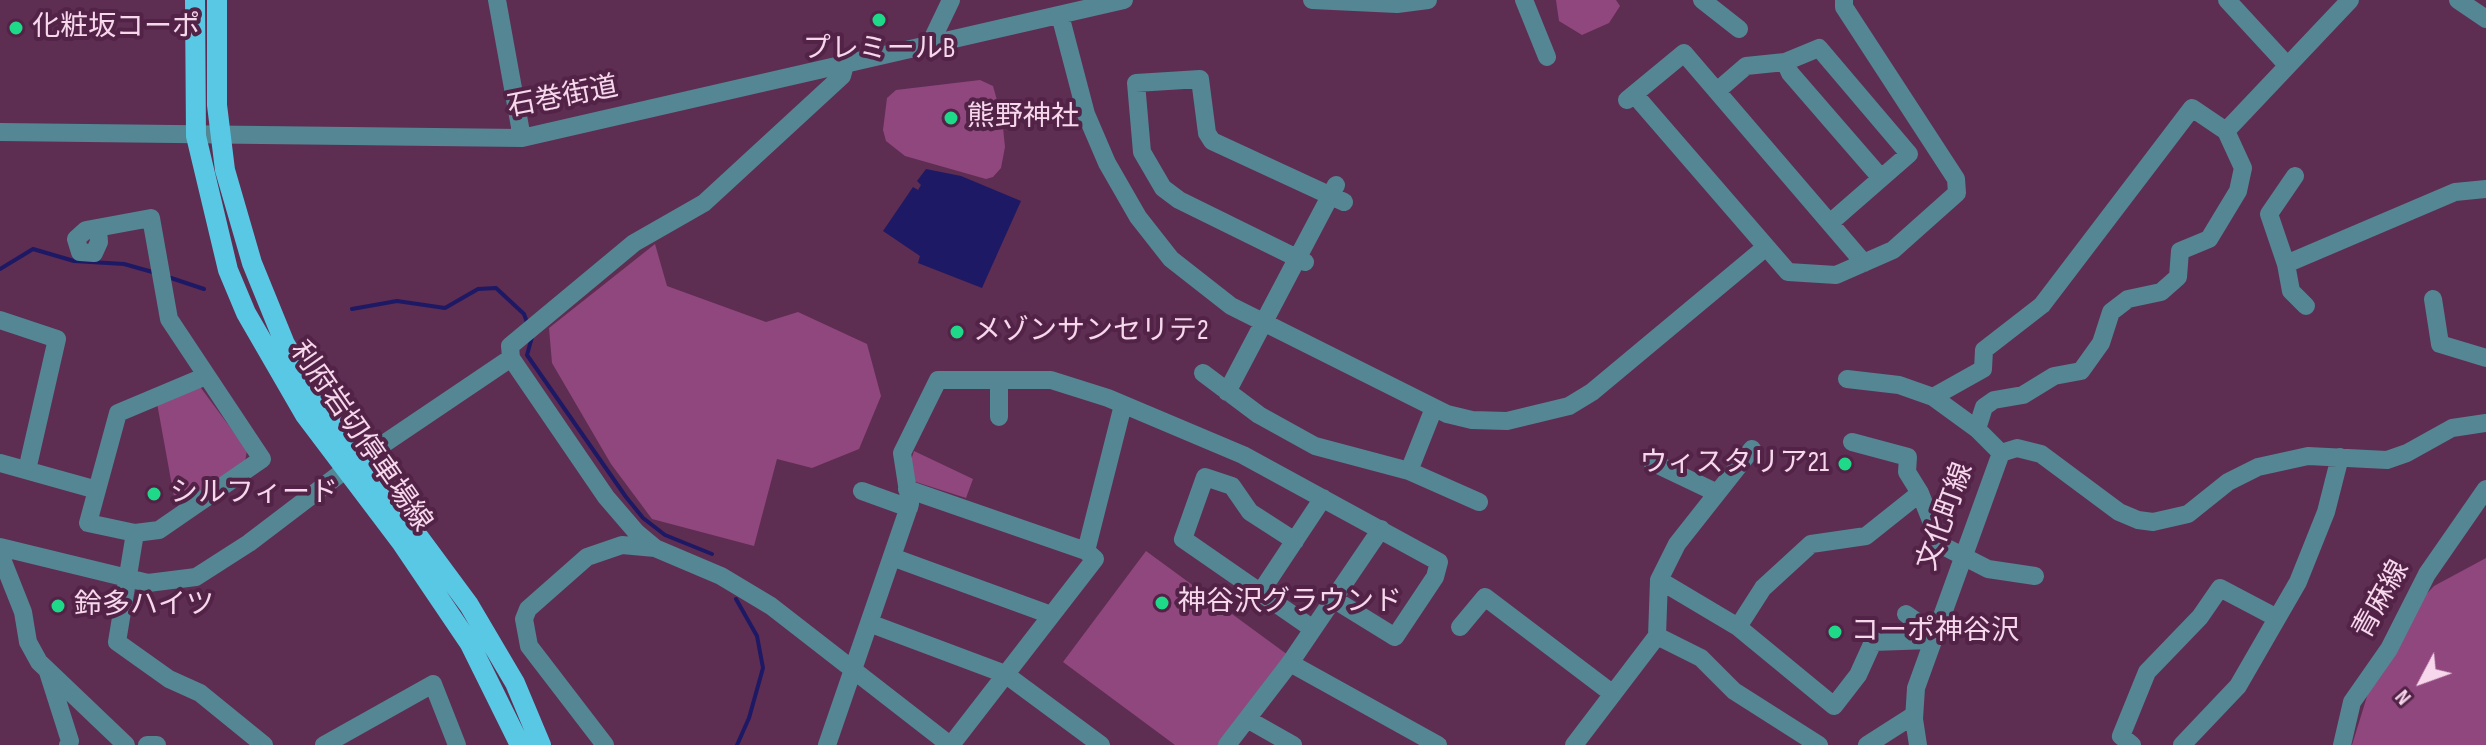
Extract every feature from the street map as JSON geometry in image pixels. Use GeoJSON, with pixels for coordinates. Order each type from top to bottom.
{"type":"FeatureCollection","features":[{"type":"Feature","properties":{"kind":"main road","name":"利府岩切停車場線"},"geometry":{"type":"LineString","coordinates":[[195,0],[196,136],[228,270],[246,313],[284,384],[469,605],[515,683],[541,745]]}},
{"type":"Feature","properties":{"kind":"main road","name":"利府岩切停車場線"},"geometry":{"type":"LineString","coordinates":[[217,0],[219,136],[232,200],[261,289],[303,379],[401,542],[470,644],[520,745]]}},
{"type":"Feature","properties":{"kind":"street"},"geometry":{"type":"LineString","coordinates":[[497,0],[522,138]]}},
{"type":"Feature","properties":{"kind":"street"},"geometry":{"type":"LineString","coordinates":[[930,44],[951,0]]}},
{"type":"Feature","properties":{"kind":"street","name":"石巻街道"},"geometry":{"type":"LineString","coordinates":[[0,132],[522,138],[1122,0]]}},
{"type":"Feature","properties":{"kind":"street"},"geometry":{"type":"LineString","coordinates":[[1312,0],[1397,4],[1428,0]]}},
{"type":"Feature","properties":{"kind":"street"},"geometry":{"type":"LineString","coordinates":[[1524,0],[1547,57]]}},
{"type":"Feature","properties":{"kind":"street"},"geometry":{"type":"LineString","coordinates":[[1702,0],[1739,29]]}},
{"type":"Feature","properties":{"kind":"street"},"geometry":{"type":"LineString","coordinates":[[1844,0],[1844,7],[1956,179],[1957,193],[1893,250],[1864,263],[1836,275],[1788,272],[1631,97],[1684,53],[1864,263]]}},
{"type":"Feature","properties":{"kind":"street"},"geometry":{"type":"LineString","coordinates":[[2227,0],[2287,65]]}},
{"type":"Feature","properties":{"kind":"street"},"geometry":{"type":"LineString","coordinates":[[2226,131],[2350,0]]}},
{"type":"Feature","properties":{"kind":"street"},"geometry":{"type":"LineString","coordinates":[[2458,0],[2486,19]]}},
{"type":"Feature","properties":{"kind":"street"},"geometry":{"type":"LineString","coordinates":[[1060,15],[1086,114],[1107,163],[1138,217],[1171,259],[1195,281],[1261,322],[1434,408],[1472,420],[1507,421],[1569,406],[1611,376],[1766,247]]}},
{"type":"Feature","properties":{"kind":"street"},"geometry":{"type":"LineString","coordinates":[[1717,91],[1746,66],[1785,62],[1819,48],[1909,152],[1831,222]]}},
{"type":"Feature","properties":{"kind":"street"},"geometry":{"type":"LineString","coordinates":[[1785,62],[1790,73],[1881,178]]}},
{"type":"Feature","properties":{"kind":"street"},"geometry":{"type":"LineString","coordinates":[[655,548],[606,497],[511,358],[510,346],[641,237],[704,203],[842,76],[845,65]]}},
{"type":"Feature","properties":{"kind":"street"},"geometry":{"type":"LineString","coordinates":[[1227,392],[1261,322],[1301,261],[1337,195],[1212,141],[1207,133],[1200,79],[1136,83],[1142,152],[1163,188],[1179,200],[1301,261]]}},
{"type":"Feature","properties":{"kind":"street"},"geometry":{"type":"LineString","coordinates":[[1933,397],[1983,369],[1984,350],[2042,305],[2192,108],[2226,131],[2243,168],[2238,191],[2209,239],[2180,251],[2178,277],[2161,292],[2128,299],[2111,312],[2101,343],[2081,371],[2054,376],[2023,395],[1994,400],[1984,407],[1977,429]]}},
{"type":"Feature","properties":{"kind":"street"},"geometry":{"type":"LineString","coordinates":[[2295,176],[2269,214],[2286,264],[2291,291],[2306,306]]}},
{"type":"Feature","properties":{"kind":"street"},"geometry":{"type":"LineString","coordinates":[[2286,264],[2455,192],[2486,189]]}},
{"type":"Feature","properties":{"kind":"street"},"geometry":{"type":"LineString","coordinates":[[98,229],[151,218],[169,319],[262,459],[159,530],[135,533],[88,523],[118,413],[206,376]]}},
{"type":"Feature","properties":{"kind":"street"},"geometry":{"type":"LineString","coordinates":[[2433,299],[2440,344],[2486,358]]}},
{"type":"Feature","properties":{"kind":"street"},"geometry":{"type":"LineString","coordinates":[[0,320],[57,339],[27,470]]}},
{"type":"Feature","properties":{"kind":"street"},"geometry":{"type":"LineString","coordinates":[[0,547],[128,579],[179,581],[211,570],[354,464],[511,358]]}},
{"type":"Feature","properties":{"kind":"street"},"geometry":{"type":"LineString","coordinates":[[1203,373],[1259,415],[1315,446],[1409,471],[1479,502]]}},
{"type":"Feature","properties":{"kind":"street"},"geometry":{"type":"LineString","coordinates":[[1847,379],[1899,385],[1933,397],[1977,429],[2001,453]]}},
{"type":"Feature","properties":{"kind":"street"},"geometry":{"type":"LineString","coordinates":[[827,745],[892,557],[908,499],[902,453],[936,381],[1056,381],[1243,455],[1437,560],[1435,577],[1395,637],[1335,600]]}},
{"type":"Feature","properties":{"kind":"street"},"geometry":{"type":"LineString","coordinates":[[999,381],[999,417]]}},
{"type":"Feature","properties":{"kind":"street"},"geometry":{"type":"LineString","coordinates":[[1086,551],[1123,405]]}},
{"type":"Feature","properties":{"kind":"street"},"geometry":{"type":"LineString","coordinates":[[1409,471],[1434,408]]}},
{"type":"Feature","properties":{"kind":"street","name":"文化町線"},"geometry":{"type":"LineString","coordinates":[[1918,745],[1914,715],[1916,688],[1932,636],[2001,453],[2017,448],[2041,454],[2119,512],[2153,522],[2188,514],[2228,482],[2258,467],[2308,456],[2387,460],[2407,453],[2452,428],[2486,423]]}},
{"type":"Feature","properties":{"kind":"street"},"geometry":{"type":"LineString","coordinates":[[1852,442],[1908,457],[1907,472],[1920,493],[1939,541],[1988,569],[2035,576]]}},
{"type":"Feature","properties":{"kind":"street"},"geometry":{"type":"LineString","coordinates":[[1580,743],[1657,636],[1659,580],[1677,544],[1752,449]]}},
{"type":"Feature","properties":{"kind":"street"},"geometry":{"type":"LineString","coordinates":[[2182,745],[2238,686],[2277,618],[2318,538],[2340,457]]}},
{"type":"Feature","properties":{"kind":"street"},"geometry":{"type":"LineString","coordinates":[[1652,462],[1715,492]]}},
{"type":"Feature","properties":{"kind":"street"},"geometry":{"type":"LineString","coordinates":[[0,463],[97,490]]}},
{"type":"Feature","properties":{"kind":"street"},"geometry":{"type":"LineString","coordinates":[[1295,541],[1250,512],[1232,486],[1202,478],[1184,542],[1313,629]]}},
{"type":"Feature","properties":{"kind":"street","name":"青麻線"},"geometry":{"type":"LineString","coordinates":[[2342,745],[2352,702],[2389,649],[2427,574],[2486,489]]}},
{"type":"Feature","properties":{"kind":"street"},"geometry":{"type":"LineString","coordinates":[[605,745],[529,646],[524,619],[528,609],[587,557],[622,545],[655,548],[747,590],[950,745],[1095,559],[1086,551],[908,499],[862,491]]}},
{"type":"Feature","properties":{"kind":"street"},"geometry":{"type":"LineString","coordinates":[[1738,627],[1763,588],[1811,544],[1866,536],[1920,493]]}},
{"type":"Feature","properties":{"kind":"street"},"geometry":{"type":"LineString","coordinates":[[1260,593],[1323,498]]}},
{"type":"Feature","properties":{"kind":"street"},"geometry":{"type":"LineString","coordinates":[[1227,745],[1335,600],[1381,529]]}},
{"type":"Feature","properties":{"kind":"street"},"geometry":{"type":"LineString","coordinates":[[135,533],[117,642],[169,679],[200,693],[264,745]]}},
{"type":"Feature","properties":{"kind":"street"},"geometry":{"type":"LineString","coordinates":[[0,554],[23,612],[28,642],[48,670],[126,745]]}},
{"type":"Feature","properties":{"kind":"street"},"geometry":{"type":"LineString","coordinates":[[892,557],[1051,615]]}},
{"type":"Feature","properties":{"kind":"street"},"geometry":{"type":"LineString","coordinates":[[1659,580],[1738,627],[1834,706],[1858,675],[1873,642],[1932,636]]}},
{"type":"Feature","properties":{"kind":"street"},"geometry":{"type":"LineString","coordinates":[[2132,745],[2121,736],[2147,672],[2200,617],[2220,588],[2277,618]]}},
{"type":"Feature","properties":{"kind":"street"},"geometry":{"type":"LineString","coordinates":[[1460,627],[1485,597],[1613,694]]}},
{"type":"Feature","properties":{"kind":"street"},"geometry":{"type":"LineString","coordinates":[[1906,614],[1932,636]]}},
{"type":"Feature","properties":{"kind":"street"},"geometry":{"type":"LineString","coordinates":[[869,623],[1005,674],[1101,745]]}},
{"type":"Feature","properties":{"kind":"street"},"geometry":{"type":"LineString","coordinates":[[1657,636],[1701,658],[1734,691],[1819,745]]}},
{"type":"Feature","properties":{"kind":"street"},"geometry":{"type":"LineString","coordinates":[[1290,663],[1438,745]]}},
{"type":"Feature","properties":{"kind":"street"},"geometry":{"type":"LineString","coordinates":[[48,670],[70,741],[68,745]]}},
{"type":"Feature","properties":{"kind":"street"},"geometry":{"type":"LineString","coordinates":[[324,745],[433,684],[457,745]]}},
{"type":"Feature","properties":{"kind":"street"},"geometry":{"type":"LineString","coordinates":[[1867,745],[1914,715]]}},
{"type":"Feature","properties":{"kind":"street"},"geometry":{"type":"LineString","coordinates":[[1247,719],[1293,745]]}},
{"type":"Feature","properties":{"kind":"street"},"geometry":{"type":"LineString","coordinates":[[348,731],[362,745]]}},
{"type":"Feature","properties":{"kind":"street"},"geometry":{"type":"LineString","coordinates":[[147,745],[157,745]]}},
{"type":"Feature","properties":{"kind":"shaded area"},"geometry":{"type":"Polygon","coordinates":[[[1556,0],[1616,0],[1620,6],[1609,23],[1582,35],[1559,21],[1556,0]]]}},
{"type":"Feature","properties":{"kind":"shaded area"},"geometry":{"type":"Polygon","coordinates":[[[980,80],[993,86],[1002,118],[1005,147],[1001,168],[993,177],[986,179],[905,156],[886,141],[883,130],[887,98],[896,90],[980,80]]]}},
{"type":"Feature","properties":{"kind":"shaded area"},"geometry":{"type":"Polygon","coordinates":[[[926,169],[961,176],[1021,201],[982,288],[918,263],[920,256],[883,231],[913,187],[918,190],[921,185],[917,181],[926,169]]]}},
{"type":"Feature","properties":{"kind":"shaded area"},"geometry":{"type":"Polygon","coordinates":[[[655,244],[667,286],[766,322],[798,312],[867,344],[881,396],[859,449],[812,468],[777,459],[754,546],[652,519],[611,464],[552,363],[549,328],[655,244]]]}},
{"type":"Feature","properties":{"kind":"shaded area"},"geometry":{"type":"Polygon","coordinates":[[[198,384],[247,450],[245,462],[182,508],[174,497],[157,403],[198,384]]]}},
{"type":"Feature","properties":{"kind":"shaded area"},"geometry":{"type":"Polygon","coordinates":[[[914,451],[973,479],[966,498],[913,481],[910,463],[914,451]]]}},
{"type":"Feature","properties":{"kind":"shaded area","name":"神谷沢グラウンド"},"geometry":{"type":"Polygon","coordinates":[[[1146,551],[1288,655],[1219,745],[1175,745],[1063,662],[1146,551]]]}},
{"type":"Feature","properties":{"kind":"shaded area"},"geometry":{"type":"Polygon","coordinates":[[[2486,558],[2486,745],[2352,745],[2385,638],[2434,586],[2486,558]]]}},
{"type":"Feature","properties":{"kind":"waterway"},"geometry":{"type":"LineString","coordinates":[[0,269],[33,249],[74,261],[124,264],[156,273]]}},
{"type":"Feature","properties":{"kind":"waterway"},"geometry":{"type":"LineString","coordinates":[[168,277],[204,289]]}},
{"type":"Feature","properties":{"kind":"waterway"},"geometry":{"type":"LineString","coordinates":[[352,309],[397,301],[445,308],[478,289],[496,288],[524,314],[528,325]]}},
{"type":"Feature","properties":{"kind":"waterway"},"geometry":{"type":"LineString","coordinates":[[532,337],[527,355],[643,518],[665,535],[712,554]]}},
{"type":"Feature","properties":{"kind":"waterway"},"geometry":{"type":"LineString","coordinates":[[736,599],[757,636],[763,668],[749,718],[737,745]]}},
{"type":"Feature","properties":{"kind":"place","name":"プレミールB"},"geometry":{"type":"Point","coordinates":[879,20]}},
{"type":"Feature","properties":{"kind":"place","name":"化粧坂コーポ"},"geometry":{"type":"Point","coordinates":[16,28]}},
{"type":"Feature","properties":{"kind":"place","name":"熊野神社"},"geometry":{"type":"Point","coordinates":[951,118]}},
{"type":"Feature","properties":{"kind":"place","name":"メゾンサンセリテ2"},"geometry":{"type":"Point","coordinates":[957,332]}},
{"type":"Feature","properties":{"kind":"place","name":"ウィスタリア21"},"geometry":{"type":"Point","coordinates":[1845,464]}},
{"type":"Feature","properties":{"kind":"place","name":"シルフィード"},"geometry":{"type":"Point","coordinates":[154,494]}},
{"type":"Feature","properties":{"kind":"place","name":"神谷沢グラウンド"},"geometry":{"type":"Point","coordinates":[1162,603]}},
{"type":"Feature","properties":{"kind":"place","name":"鈴多ハイツ"},"geometry":{"type":"Point","coordinates":[58,606]}},
{"type":"Feature","properties":{"kind":"place","name":"コーポ神谷沢"},"geometry":{"type":"Point","coordinates":[1835,632]}}]}
